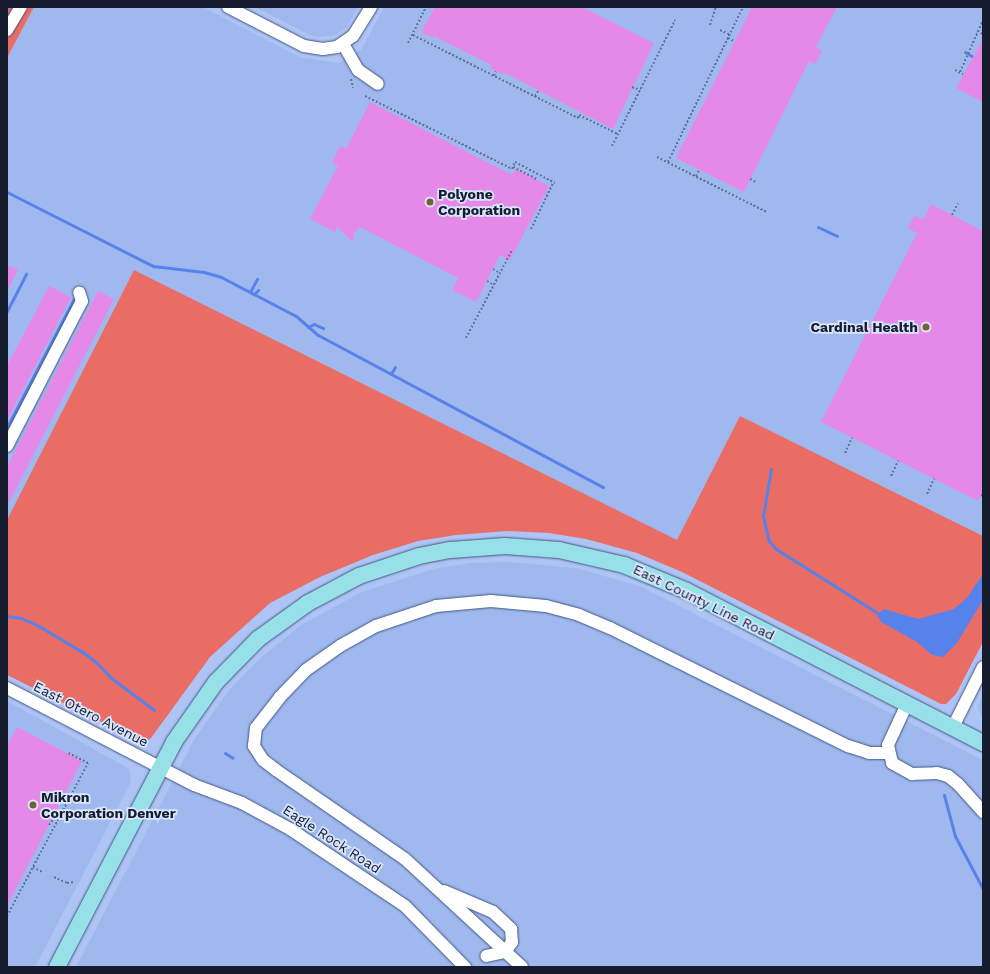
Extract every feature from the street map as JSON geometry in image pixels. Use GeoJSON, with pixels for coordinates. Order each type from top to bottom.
{"type":"FeatureCollection","features":[{"type":"Feature","properties":{"kind":"main road","name":"East County Line Road"},"geometry":{"type":"LineString","coordinates":[[57,967],[174,742],[206,695],[258,639],[290,614],[326,592],[359,576],[403,561],[451,550],[505,546],[559,550],[606,559],[661,579],[983,743]]}},
{"type":"Feature","properties":{"kind":"street"},"geometry":{"type":"LineString","coordinates":[[7,30],[21,7]]}},
{"type":"Feature","properties":{"kind":"street"},"geometry":{"type":"LineString","coordinates":[[228,7],[312,48],[331,48],[343,44],[358,31],[371,7]]}},
{"type":"Feature","properties":{"kind":"street"},"geometry":{"type":"LineString","coordinates":[[343,44],[362,74],[378,84]]}},
{"type":"Feature","properties":{"kind":"street"},"geometry":{"type":"LineString","coordinates":[[7,446],[82,301],[79,292]]}},
{"type":"Feature","properties":{"kind":"street"},"geometry":{"type":"LineString","coordinates":[[522,967],[487,936],[440,889],[405,859],[276,770],[259,754],[253,740],[262,720],[293,683],[317,661],[376,626],[419,611],[452,604],[491,601],[540,605],[579,615],[842,743],[869,753],[888,753]]}},
{"type":"Feature","properties":{"kind":"street"},"geometry":{"type":"LineString","coordinates":[[953,727],[983,667]]}},
{"type":"Feature","properties":{"kind":"street","name":"East Otero Avenue"},"geometry":{"type":"LineString","coordinates":[[7,688],[161,768]]}},
{"type":"Feature","properties":{"kind":"street"},"geometry":{"type":"LineString","coordinates":[[907,704],[889,739],[888,753],[892,763],[904,772],[937,773],[954,780],[983,812]]}},
{"type":"Feature","properties":{"kind":"street","name":"Eagle Rock Road"},"geometry":{"type":"LineString","coordinates":[[161,768],[194,785],[259,811],[354,870],[405,906],[466,967]]}},
{"type":"Feature","properties":{"kind":"street"},"geometry":{"type":"LineString","coordinates":[[440,889],[501,916],[513,935],[512,942],[505,952],[485,962]]}},
{"type":"Feature","properties":{"kind":"street"},"geometry":{"type":"LineString","coordinates":[[485,962],[487,936]]}},
{"type":"Feature","properties":{"kind":"path"},"geometry":{"type":"LineString","coordinates":[[408,43],[426,7]]}},
{"type":"Feature","properties":{"kind":"path"},"geometry":{"type":"LineString","coordinates":[[710,25],[716,7]]}},
{"type":"Feature","properties":{"kind":"path"},"geometry":{"type":"LineString","coordinates":[[668,162],[743,7]]}},
{"type":"Feature","properties":{"kind":"path"},"geometry":{"type":"LineString","coordinates":[[612,146],[675,20]]}},
{"type":"Feature","properties":{"kind":"path"},"geometry":{"type":"LineString","coordinates":[[955,70],[961,73],[977,31],[983,20]]}},
{"type":"Feature","properties":{"kind":"path"},"geometry":{"type":"LineString","coordinates":[[720,30],[729,34]]}},
{"type":"Feature","properties":{"kind":"path"},"geometry":{"type":"LineString","coordinates":[[977,31],[983,34]]}},
{"type":"Feature","properties":{"kind":"path"},"geometry":{"type":"LineString","coordinates":[[413,35],[578,118],[579,115],[618,134]]}},
{"type":"Feature","properties":{"kind":"path"},"geometry":{"type":"LineString","coordinates":[[728,38],[734,41]]}},
{"type":"Feature","properties":{"kind":"path"},"geometry":{"type":"LineString","coordinates":[[494,76],[496,71]]}},
{"type":"Feature","properties":{"kind":"path"},"geometry":{"type":"LineString","coordinates":[[632,86],[640,90]]}},
{"type":"Feature","properties":{"kind":"path"},"geometry":{"type":"LineString","coordinates":[[535,96],[538,91]]}},
{"type":"Feature","properties":{"kind":"path"},"geometry":{"type":"LineString","coordinates":[[365,96],[465,146],[536,179],[539,174]]}},
{"type":"Feature","properties":{"kind":"path"},"geometry":{"type":"LineString","coordinates":[[422,129],[424,125]]}},
{"type":"Feature","properties":{"kind":"path"},"geometry":{"type":"LineString","coordinates":[[463,150],[465,146]]}},
{"type":"Feature","properties":{"kind":"path"},"geometry":{"type":"LineString","coordinates":[[674,150],[678,153]]}},
{"type":"Feature","properties":{"kind":"path"},"geometry":{"type":"LineString","coordinates":[[656,157],[767,212]]}},
{"type":"Feature","properties":{"kind":"path"},"geometry":{"type":"LineString","coordinates":[[494,166],[496,161]]}},
{"type":"Feature","properties":{"kind":"path"},"geometry":{"type":"LineString","coordinates":[[509,173],[515,162],[554,183],[531,229]]}},
{"type":"Feature","properties":{"kind":"path"},"geometry":{"type":"LineString","coordinates":[[696,176],[699,170]]}},
{"type":"Feature","properties":{"kind":"path"},"geometry":{"type":"LineString","coordinates":[[750,179],[756,182]]}},
{"type":"Feature","properties":{"kind":"path"},"geometry":{"type":"LineString","coordinates":[[952,215],[958,203]]}},
{"type":"Feature","properties":{"kind":"path"},"geometry":{"type":"LineString","coordinates":[[466,338],[512,250]]}},
{"type":"Feature","properties":{"kind":"path"},"geometry":{"type":"LineString","coordinates":[[493,269],[500,273]]}},
{"type":"Feature","properties":{"kind":"path"},"geometry":{"type":"LineString","coordinates":[[487,281],[494,285]]}},
{"type":"Feature","properties":{"kind":"path"},"geometry":{"type":"LineString","coordinates":[[845,453],[852,438]]}},
{"type":"Feature","properties":{"kind":"path"},"geometry":{"type":"LineString","coordinates":[[891,476],[898,461]]}},
{"type":"Feature","properties":{"kind":"path"},"geometry":{"type":"LineString","coordinates":[[927,494],[934,480]]}},
{"type":"Feature","properties":{"kind":"path"},"geometry":{"type":"LineString","coordinates":[[7,916],[88,762],[68,753]]}},
{"type":"Feature","properties":{"kind":"path"},"geometry":{"type":"LineString","coordinates":[[70,785],[74,788]]}},
{"type":"Feature","properties":{"kind":"path"},"geometry":{"type":"LineString","coordinates":[[49,825],[54,818],[58,820]]}},
{"type":"Feature","properties":{"kind":"path"},"geometry":{"type":"LineString","coordinates":[[33,867],[42,872]]}},
{"type":"Feature","properties":{"kind":"path"},"geometry":{"type":"LineString","coordinates":[[54,877],[67,883],[74,882]]}},
{"type":"Feature","properties":{"kind":"shaded area"},"geometry":{"type":"Polygon","coordinates":[[[7,7],[34,7],[7,58],[7,7]]]}},
{"type":"Feature","properties":{"kind":"shaded area"},"geometry":{"type":"Polygon","coordinates":[[[34,7],[203,7],[300,57],[339,63],[361,50],[384,7],[983,7],[983,536],[740,416],[677,541],[134,270],[7,520],[7,58],[34,7]]]}},
{"type":"Feature","properties":{"kind":"shaded area"},"geometry":{"type":"Polygon","coordinates":[[[255,7],[358,7],[347,27],[335,35],[319,37],[312,36],[255,7]]]}},
{"type":"Feature","properties":{"kind":"shaded area"},"geometry":{"type":"Polygon","coordinates":[[[134,270],[677,540],[740,416],[983,536],[983,642],[956,694],[946,704],[941,704],[682,572],[637,553],[586,539],[549,533],[507,531],[456,535],[418,541],[373,555],[320,577],[270,603],[210,657],[151,738],[147,741],[136,739],[7,675],[7,520],[134,270]]]}},
{"type":"Feature","properties":{"kind":"shaded area"},"geometry":{"type":"Polygon","coordinates":[[[509,562],[576,568],[640,586],[983,760],[983,967],[76,967],[195,738],[229,690],[257,661],[301,625],[362,592],[433,569],[471,563],[509,562]]]}},
{"type":"Feature","properties":{"kind":"shaded area"},"geometry":{"type":"Polygon","coordinates":[[[983,694],[983,720],[978,707],[983,694]]]}},
{"type":"Feature","properties":{"kind":"shaded area"},"geometry":{"type":"Polygon","coordinates":[[[7,701],[128,768],[131,776],[130,784],[35,967],[7,967],[7,701]]]}},
{"type":"Feature","properties":{"kind":"water"},"geometry":{"type":"Polygon","coordinates":[[[983,574],[983,600],[957,643],[943,657],[932,655],[917,642],[881,622],[877,615],[884,609],[918,619],[954,609],[967,598],[983,574]]]}},
{"type":"Feature","properties":{"kind":"building"},"geometry":{"type":"Polygon","coordinates":[[[435,7],[582,7],[654,43],[613,129],[503,72],[502,74],[490,68],[491,65],[434,36],[433,38],[421,32],[435,7]]]}},
{"type":"Feature","properties":{"kind":"building"},"geometry":{"type":"Polygon","coordinates":[[[752,7],[837,7],[816,47],[822,51],[816,64],[809,61],[744,192],[676,158],[752,7]]]}},
{"type":"Feature","properties":{"kind":"building"},"geometry":{"type":"Polygon","coordinates":[[[983,39],[983,102],[956,88],[983,39]]]}},
{"type":"Feature","properties":{"kind":"building","name":"Polyone Corporation"},"geometry":{"type":"Polygon","coordinates":[[[370,102],[512,175],[516,169],[549,186],[510,260],[500,255],[476,302],[452,290],[458,278],[360,227],[354,233],[353,242],[337,227],[335,232],[310,219],[338,166],[332,163],[340,146],[346,149],[370,102]]]}},
{"type":"Feature","properties":{"kind":"building","name":"Cardinal Health"},"geometry":{"type":"Polygon","coordinates":[[[931,204],[983,231],[983,491],[978,501],[821,422],[917,233],[908,228],[915,215],[923,220],[931,204]]]}},
{"type":"Feature","properties":{"kind":"building"},"geometry":{"type":"Polygon","coordinates":[[[7,265],[18,270],[7,291],[7,265]]]}},
{"type":"Feature","properties":{"kind":"building"},"geometry":{"type":"Polygon","coordinates":[[[49,286],[71,297],[7,421],[7,366],[49,286]]]}},
{"type":"Feature","properties":{"kind":"building"},"geometry":{"type":"Polygon","coordinates":[[[98,291],[114,299],[7,506],[7,467],[98,291]]]}},
{"type":"Feature","properties":{"kind":"building","name":"Mikron Corporation Denver"},"geometry":{"type":"Polygon","coordinates":[[[17,727],[82,761],[7,906],[7,746],[17,727]]]}},
{"type":"Feature","properties":{"kind":"waterway"},"geometry":{"type":"LineString","coordinates":[[965,52],[972,56]]}},
{"type":"Feature","properties":{"kind":"waterway"},"geometry":{"type":"LineString","coordinates":[[7,192],[153,266],[204,272],[221,277],[296,316],[318,335],[603,487]]}},
{"type":"Feature","properties":{"kind":"waterway"},"geometry":{"type":"LineString","coordinates":[[818,227],[837,236]]}},
{"type":"Feature","properties":{"kind":"waterway"},"geometry":{"type":"LineString","coordinates":[[7,311],[26,274]]}},
{"type":"Feature","properties":{"kind":"waterway"},"geometry":{"type":"LineString","coordinates":[[250,292],[257,279]]}},
{"type":"Feature","properties":{"kind":"waterway"},"geometry":{"type":"LineString","coordinates":[[254,294],[258,290]]}},
{"type":"Feature","properties":{"kind":"waterway"},"geometry":{"type":"LineString","coordinates":[[7,427],[74,299]]}},
{"type":"Feature","properties":{"kind":"waterway"},"geometry":{"type":"LineString","coordinates":[[308,327],[314,324],[323,328]]}},
{"type":"Feature","properties":{"kind":"waterway"},"geometry":{"type":"LineString","coordinates":[[391,374],[395,367]]}},
{"type":"Feature","properties":{"kind":"waterway"},"geometry":{"type":"LineString","coordinates":[[771,469],[763,516],[769,541],[776,549],[881,615]]}},
{"type":"Feature","properties":{"kind":"waterway"},"geometry":{"type":"LineString","coordinates":[[7,616],[21,618],[37,625],[84,653],[97,663],[110,677],[154,710]]}},
{"type":"Feature","properties":{"kind":"waterway"},"geometry":{"type":"LineString","coordinates":[[225,753],[233,758]]}},
{"type":"Feature","properties":{"kind":"waterway"},"geometry":{"type":"LineString","coordinates":[[944,795],[955,836],[983,889]]}},
{"type":"Feature","properties":{"kind":"place","name":"Polyone Corporation"},"geometry":{"type":"Point","coordinates":[430,202]}},
{"type":"Feature","properties":{"kind":"place","name":"Cardinal Health"},"geometry":{"type":"Point","coordinates":[926,327]}},
{"type":"Feature","properties":{"kind":"place","name":"Mikron Corporation Denver"},"geometry":{"type":"Point","coordinates":[33,805]}}]}
